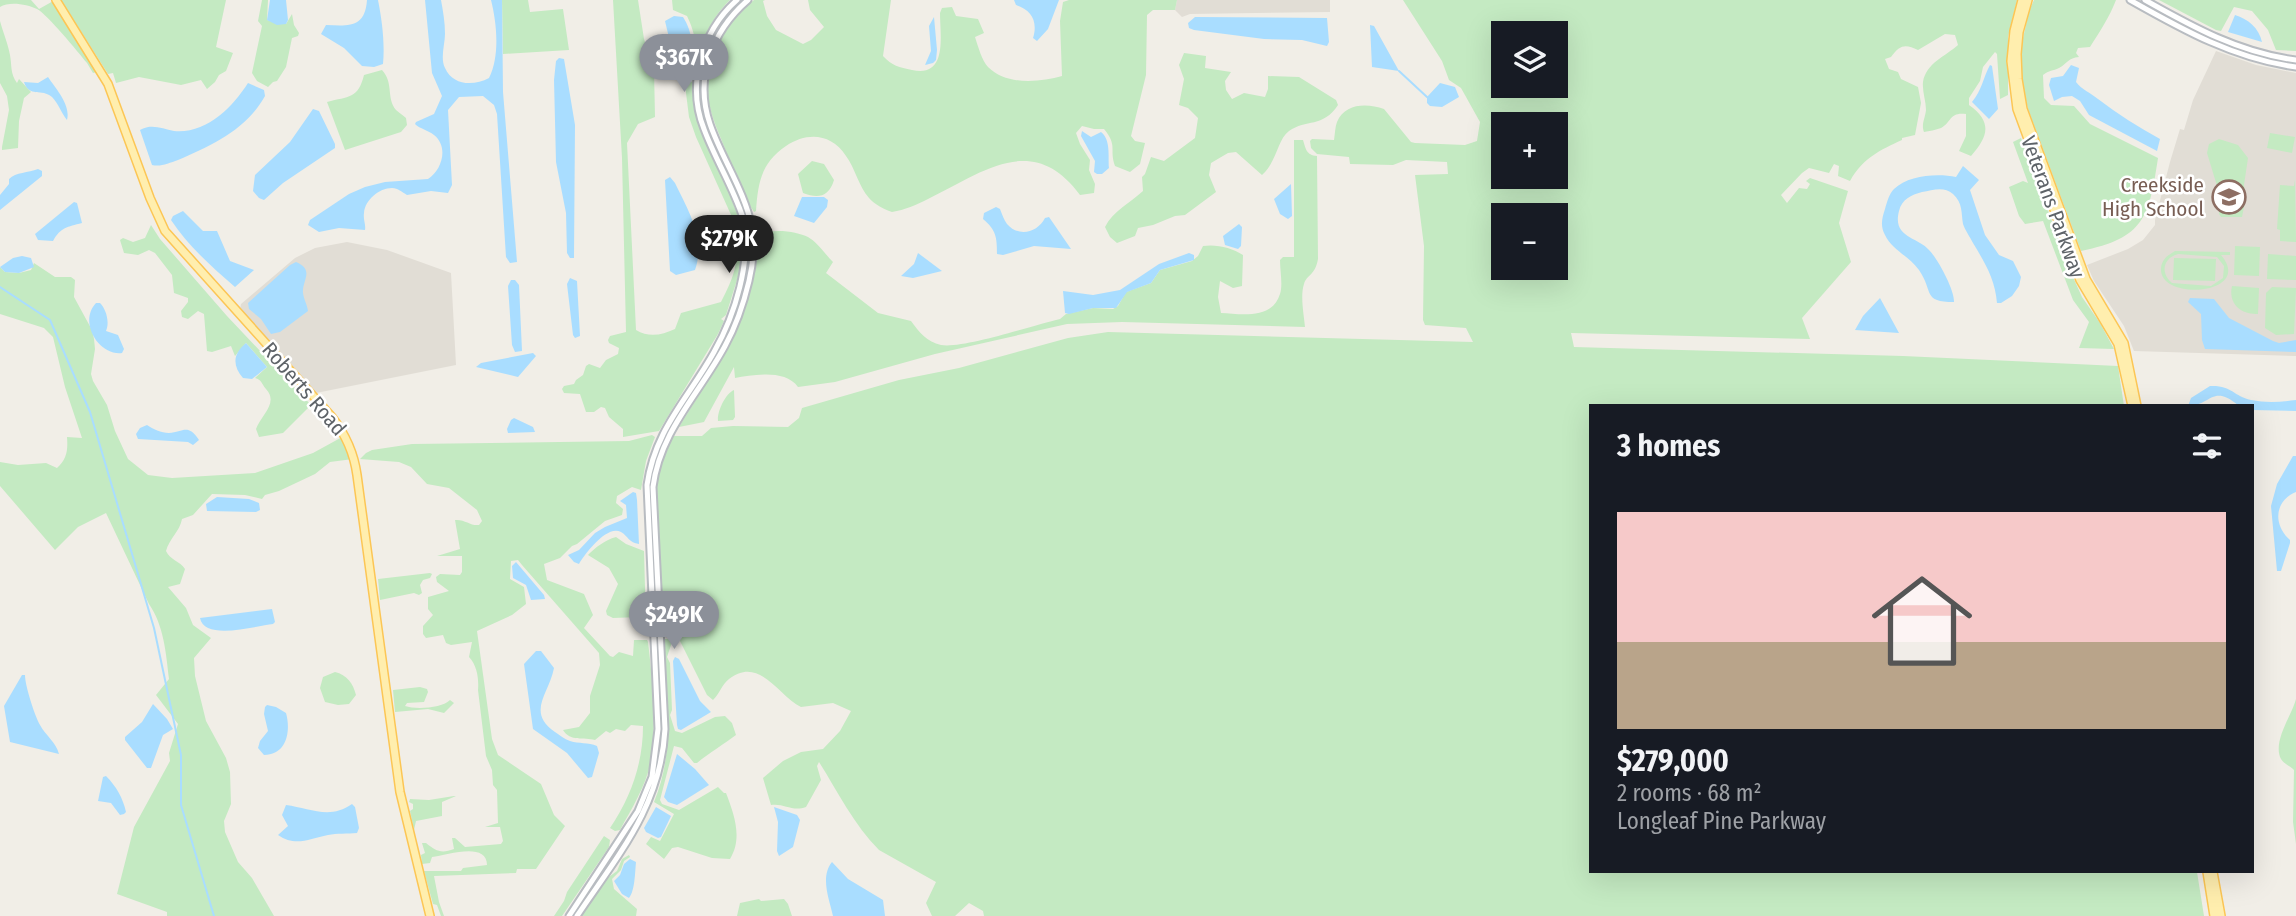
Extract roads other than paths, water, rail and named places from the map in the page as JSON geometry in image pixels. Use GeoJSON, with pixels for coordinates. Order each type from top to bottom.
{"type":"FeatureCollection","features":[{"type":"Feature","properties":{"kind":"main road","name":"Roberts Road"},"geometry":{"type":"LineString","coordinates":[[56,0],[108,84],[165,231],[332,417],[351,449],[358,475],[400,792],[430,916]]}},
{"type":"Feature","properties":{"kind":"main road"},"geometry":{"type":"LineString","coordinates":[[569,916],[638,811],[655,764],[658,729],[650,467],[659,440],[715,351],[746,261],[743,218],[703,128],[697,98],[698,67],[705,43],[717,23],[737,0]]}},
{"type":"Feature","properties":{"kind":"main road"},"geometry":{"type":"LineString","coordinates":[[577,916],[643,814],[657,783],[662,763],[665,729],[651,506],[654,477],[665,442],[725,347],[752,265],[753,240],[749,216],[710,125],[704,85],[706,68],[716,38],[729,19],[748,0]]}},
{"type":"Feature","properties":{"kind":"main road","name":"Veterans Parkway"},"geometry":{"type":"LineString","coordinates":[[2022,0],[2014,31],[2011,61],[2017,109],[2080,280],[2118,344],[2132,404]]}},
{"type":"Feature","properties":{"kind":"main road","name":"Veterans Parkway"},"geometry":{"type":"LineString","coordinates":[[2028,0],[2019,32],[2017,54],[2023,109],[2086,279],[2124,343],[2137,404]]}},
{"type":"Feature","properties":{"kind":"main road"},"geometry":{"type":"LineString","coordinates":[[2130,0],[2214,44],[2256,59],[2296,67]]}},
{"type":"Feature","properties":{"kind":"main road"},"geometry":{"type":"LineString","coordinates":[[2145,0],[2225,42],[2267,55],[2296,60]]}},
{"type":"Feature","properties":{"kind":"main road"},"geometry":{"type":"LineString","coordinates":[[2207,873],[2214,916]]}},
{"type":"Feature","properties":{"kind":"main road"},"geometry":{"type":"LineString","coordinates":[[2213,873],[2221,916]]}},
{"type":"Feature","properties":{"kind":"water"},"geometry":{"type":"Polygon","coordinates":[[[270,0],[286,0],[286,24],[277,25],[267,20],[270,0]]]}},
{"type":"Feature","properties":{"kind":"water"},"geometry":{"type":"Polygon","coordinates":[[[367,0],[378,0],[383,32],[383,64],[374,67],[362,66],[344,48],[321,34],[326,25],[349,25],[359,20],[366,9],[367,0]]]}},
{"type":"Feature","properties":{"kind":"water"},"geometry":{"type":"Polygon","coordinates":[[[425,0],[441,0],[445,25],[445,68],[458,81],[471,83],[489,78],[495,60],[496,40],[491,0],[502,0],[503,92],[517,262],[510,263],[506,257],[497,114],[494,105],[483,96],[459,97],[448,110],[452,185],[448,193],[431,191],[407,195],[392,188],[378,192],[365,208],[365,230],[339,228],[319,232],[308,225],[310,220],[349,194],[365,187],[385,182],[428,179],[437,170],[442,158],[439,140],[415,124],[434,114],[442,96],[432,73],[425,0]]]}},
{"type":"Feature","properties":{"kind":"water"},"geometry":{"type":"Polygon","coordinates":[[[1014,0],[1059,0],[1048,29],[1037,41],[1033,38],[1035,27],[1030,13],[1016,5],[1014,0]]]}},
{"type":"Feature","properties":{"kind":"water"},"geometry":{"type":"Polygon","coordinates":[[[2235,15],[2252,25],[2262,42],[2228,32],[2235,15]]]}},
{"type":"Feature","properties":{"kind":"water"},"geometry":{"type":"Polygon","coordinates":[[[674,16],[683,17],[687,25],[691,38],[690,50],[673,50],[671,46],[665,21],[674,16]]]}},
{"type":"Feature","properties":{"kind":"water"},"geometry":{"type":"Polygon","coordinates":[[[934,17],[936,60],[925,65],[931,51],[929,26],[934,17]]]}},
{"type":"Feature","properties":{"kind":"water"},"geometry":{"type":"Polygon","coordinates":[[[1195,17],[1327,18],[1329,42],[1327,46],[1302,40],[1264,39],[1194,30],[1189,28],[1188,23],[1195,17]]]}},
{"type":"Feature","properties":{"kind":"water"},"geometry":{"type":"Polygon","coordinates":[[[1370,25],[1374,26],[1399,71],[1372,67],[1370,25]]]}},
{"type":"Feature","properties":{"kind":"water"},"geometry":{"type":"Polygon","coordinates":[[[559,58],[564,59],[575,125],[574,258],[570,258],[567,253],[566,213],[556,162],[554,80],[556,61],[559,58]]]}},
{"type":"Feature","properties":{"kind":"water"},"geometry":{"type":"Polygon","coordinates":[[[1990,65],[1998,109],[1989,119],[1972,102],[1990,65]]]}},
{"type":"Feature","properties":{"kind":"water"},"geometry":{"type":"Polygon","coordinates":[[[2071,65],[2079,68],[2076,82],[2081,87],[2160,139],[2157,151],[2089,115],[2080,101],[2072,96],[2054,101],[2049,85],[2051,78],[2063,76],[2071,65]]]}},
{"type":"Feature","properties":{"kind":"water"},"geometry":{"type":"Polygon","coordinates":[[[48,77],[65,103],[67,120],[52,97],[29,90],[24,82],[38,83],[48,77]]]}},
{"type":"Feature","properties":{"kind":"water"},"geometry":{"type":"Polygon","coordinates":[[[248,83],[264,90],[265,96],[238,127],[178,160],[152,165],[140,130],[158,127],[186,131],[207,124],[226,110],[248,83]]]}},
{"type":"Feature","properties":{"kind":"water"},"geometry":{"type":"Polygon","coordinates":[[[1440,83],[1455,87],[1459,97],[1442,107],[1430,106],[1427,97],[1440,83]]]}},
{"type":"Feature","properties":{"kind":"water"},"geometry":{"type":"Polygon","coordinates":[[[313,109],[319,111],[335,148],[283,183],[264,200],[259,198],[253,191],[255,175],[290,142],[313,109]]]}},
{"type":"Feature","properties":{"kind":"water"},"geometry":{"type":"Polygon","coordinates":[[[1082,131],[1091,137],[1101,132],[1106,139],[1109,168],[1102,174],[1094,172],[1095,161],[1081,136],[1082,131]]]}},
{"type":"Feature","properties":{"kind":"water"},"geometry":{"type":"Polygon","coordinates":[[[1963,166],[1979,180],[1970,190],[1985,235],[1999,255],[2013,261],[2021,277],[2012,296],[2001,303],[1997,303],[1989,272],[1964,226],[1959,201],[1950,192],[1942,189],[1911,196],[1900,207],[1898,220],[1903,232],[1929,250],[1937,260],[1949,283],[1954,302],[1933,298],[1919,270],[1892,245],[1882,228],[1888,198],[1900,184],[1924,176],[1956,177],[1963,166]]]}},
{"type":"Feature","properties":{"kind":"water"},"geometry":{"type":"Polygon","coordinates":[[[38,169],[42,171],[42,176],[0,210],[0,195],[9,184],[9,179],[38,169]]]}},
{"type":"Feature","properties":{"kind":"water"},"geometry":{"type":"Polygon","coordinates":[[[670,177],[690,214],[698,247],[695,270],[676,275],[670,271],[665,180],[670,177]]]}},
{"type":"Feature","properties":{"kind":"water"},"geometry":{"type":"Polygon","coordinates":[[[1291,184],[1292,216],[1288,219],[1280,214],[1274,199],[1291,184]]]}},
{"type":"Feature","properties":{"kind":"water"},"geometry":{"type":"Polygon","coordinates":[[[802,197],[824,197],[828,200],[827,207],[814,223],[794,216],[802,197]]]}},
{"type":"Feature","properties":{"kind":"water"},"geometry":{"type":"Polygon","coordinates":[[[74,202],[77,203],[82,223],[65,228],[53,241],[38,240],[35,234],[74,202]]]}},
{"type":"Feature","properties":{"kind":"water"},"geometry":{"type":"Polygon","coordinates":[[[996,207],[1000,209],[1007,224],[1022,232],[1033,230],[1049,217],[1071,249],[1034,246],[1003,255],[997,254],[995,234],[983,219],[984,213],[996,207]]]}},
{"type":"Feature","properties":{"kind":"water"},"geometry":{"type":"Polygon","coordinates":[[[183,211],[203,231],[217,231],[230,261],[254,270],[235,287],[209,264],[171,220],[183,211]]]}},
{"type":"Feature","properties":{"kind":"water"},"geometry":{"type":"Polygon","coordinates":[[[1239,224],[1242,227],[1241,246],[1238,249],[1225,245],[1223,236],[1239,224]]]}},
{"type":"Feature","properties":{"kind":"water"},"geometry":{"type":"Polygon","coordinates":[[[918,253],[942,271],[913,278],[901,276],[914,264],[918,253]]]}},
{"type":"Feature","properties":{"kind":"water"},"geometry":{"type":"Polygon","coordinates":[[[1189,253],[1194,255],[1194,260],[1160,270],[1151,283],[1127,292],[1116,308],[1093,308],[1065,313],[1063,291],[1093,295],[1120,290],[1159,264],[1189,253]]]}},
{"type":"Feature","properties":{"kind":"water"},"geometry":{"type":"Polygon","coordinates":[[[13,258],[31,258],[34,267],[19,273],[5,272],[0,267],[13,258]]]}},
{"type":"Feature","properties":{"kind":"water"},"geometry":{"type":"Polygon","coordinates":[[[296,262],[305,268],[306,272],[303,293],[308,311],[280,332],[271,334],[261,319],[249,309],[248,303],[296,262]]]}},
{"type":"Feature","properties":{"kind":"water"},"geometry":{"type":"Polygon","coordinates":[[[570,278],[577,281],[580,336],[575,338],[567,284],[570,278]]]}},
{"type":"Feature","properties":{"kind":"water"},"geometry":{"type":"Polygon","coordinates":[[[511,280],[515,280],[519,285],[522,351],[515,352],[512,345],[508,286],[511,280]]]}},
{"type":"Feature","properties":{"kind":"water"},"geometry":{"type":"Polygon","coordinates":[[[1880,298],[1899,333],[1855,330],[1863,316],[1880,298]]]}},
{"type":"Feature","properties":{"kind":"water"},"geometry":{"type":"Polygon","coordinates":[[[2190,298],[2214,299],[2229,318],[2273,341],[2279,343],[2296,340],[2296,352],[2205,349],[2201,314],[2188,302],[2190,298]]]}},
{"type":"Feature","properties":{"kind":"water"},"geometry":{"type":"Polygon","coordinates":[[[96,303],[100,303],[106,312],[106,331],[118,335],[124,349],[122,353],[106,349],[94,336],[89,319],[96,303]]]}},
{"type":"Feature","properties":{"kind":"water"},"geometry":{"type":"Polygon","coordinates":[[[246,343],[267,367],[252,379],[243,378],[236,364],[236,355],[246,343]]]}},
{"type":"Feature","properties":{"kind":"water"},"geometry":{"type":"Polygon","coordinates":[[[533,353],[536,356],[518,377],[476,367],[481,363],[533,353]]]}},
{"type":"Feature","properties":{"kind":"water"},"geometry":{"type":"Polygon","coordinates":[[[2210,386],[2223,387],[2257,401],[2296,400],[2296,411],[2254,410],[2254,404],[2236,404],[2223,396],[2212,397],[2199,404],[2189,404],[2191,398],[2210,386]]]}},
{"type":"Feature","properties":{"kind":"water"},"geometry":{"type":"Polygon","coordinates":[[[514,418],[533,427],[535,432],[508,433],[507,429],[514,418]]]}},
{"type":"Feature","properties":{"kind":"water"},"geometry":{"type":"Polygon","coordinates":[[[147,425],[166,433],[188,430],[199,440],[193,445],[188,442],[138,439],[136,434],[140,428],[147,425]]]}},
{"type":"Feature","properties":{"kind":"water"},"geometry":{"type":"Polygon","coordinates":[[[2293,456],[2296,456],[2296,492],[2283,501],[2278,514],[2281,527],[2290,543],[2281,571],[2277,571],[2271,506],[2277,484],[2293,456]]]}},
{"type":"Feature","properties":{"kind":"water"},"geometry":{"type":"Polygon","coordinates":[[[633,492],[636,493],[637,500],[639,544],[621,532],[609,532],[579,564],[574,562],[568,555],[579,550],[595,533],[627,518],[626,505],[620,501],[633,492]]]}},
{"type":"Feature","properties":{"kind":"water"},"geometry":{"type":"Polygon","coordinates":[[[217,497],[249,499],[259,503],[260,510],[207,511],[206,504],[217,497]]]}},
{"type":"Feature","properties":{"kind":"water"},"geometry":{"type":"Polygon","coordinates":[[[516,562],[545,599],[531,600],[526,585],[513,578],[512,566],[516,562]]]}},
{"type":"Feature","properties":{"kind":"water"},"geometry":{"type":"Polygon","coordinates":[[[272,609],[275,622],[273,624],[243,629],[211,629],[204,625],[200,618],[272,609]]]}},
{"type":"Feature","properties":{"kind":"water"},"geometry":{"type":"Polygon","coordinates":[[[536,651],[541,651],[554,668],[542,702],[542,717],[546,725],[566,739],[597,746],[599,753],[592,777],[588,778],[567,753],[533,729],[524,664],[536,651]]]}},
{"type":"Feature","properties":{"kind":"water"},"geometry":{"type":"Polygon","coordinates":[[[675,657],[679,659],[700,701],[711,712],[681,730],[677,725],[673,661],[675,657]]]}},
{"type":"Feature","properties":{"kind":"water"},"geometry":{"type":"Polygon","coordinates":[[[22,675],[25,675],[38,721],[59,754],[10,742],[4,706],[22,675]]]}},
{"type":"Feature","properties":{"kind":"water"},"geometry":{"type":"Polygon","coordinates":[[[153,704],[173,729],[163,735],[151,768],[147,768],[125,737],[142,722],[153,704]]]}},
{"type":"Feature","properties":{"kind":"water"},"geometry":{"type":"Polygon","coordinates":[[[267,705],[286,713],[288,727],[286,741],[278,751],[264,755],[258,748],[268,731],[264,714],[267,705]]]}},
{"type":"Feature","properties":{"kind":"water"},"geometry":{"type":"Polygon","coordinates":[[[677,754],[709,785],[677,805],[668,802],[664,797],[677,754]]]}},
{"type":"Feature","properties":{"kind":"water"},"geometry":{"type":"Polygon","coordinates":[[[106,776],[121,797],[126,812],[124,814],[120,815],[111,803],[98,801],[103,777],[106,776]]]}},
{"type":"Feature","properties":{"kind":"water"},"geometry":{"type":"Polygon","coordinates":[[[352,804],[359,828],[357,833],[331,834],[296,841],[278,835],[288,826],[282,815],[286,805],[328,812],[344,809],[352,804]]]}},
{"type":"Feature","properties":{"kind":"water"},"geometry":{"type":"Polygon","coordinates":[[[656,807],[671,816],[658,838],[644,828],[656,807]]]}},
{"type":"Feature","properties":{"kind":"water"},"geometry":{"type":"Polygon","coordinates":[[[774,807],[797,815],[800,820],[793,847],[779,856],[778,822],[774,807]]]}},
{"type":"Feature","properties":{"kind":"water"},"geometry":{"type":"Polygon","coordinates":[[[630,859],[636,862],[634,886],[629,898],[622,894],[614,881],[630,859]]]}},
{"type":"Feature","properties":{"kind":"water"},"geometry":{"type":"Polygon","coordinates":[[[832,862],[848,879],[883,900],[885,916],[833,916],[826,881],[832,862]]]}},
{"type":"Feature","properties":{"kind":"waterway"},"geometry":{"type":"LineString","coordinates":[[1399,71],[1427,97]]}},
{"type":"Feature","properties":{"kind":"waterway"},"geometry":{"type":"LineString","coordinates":[[0,287],[50,320],[90,412],[154,628],[181,755],[181,805],[214,916]]}},
{"type":"Feature","properties":{"kind":"place","name":"Creekside High School"},"geometry":{"type":"Point","coordinates":[2229,197]}}]}
